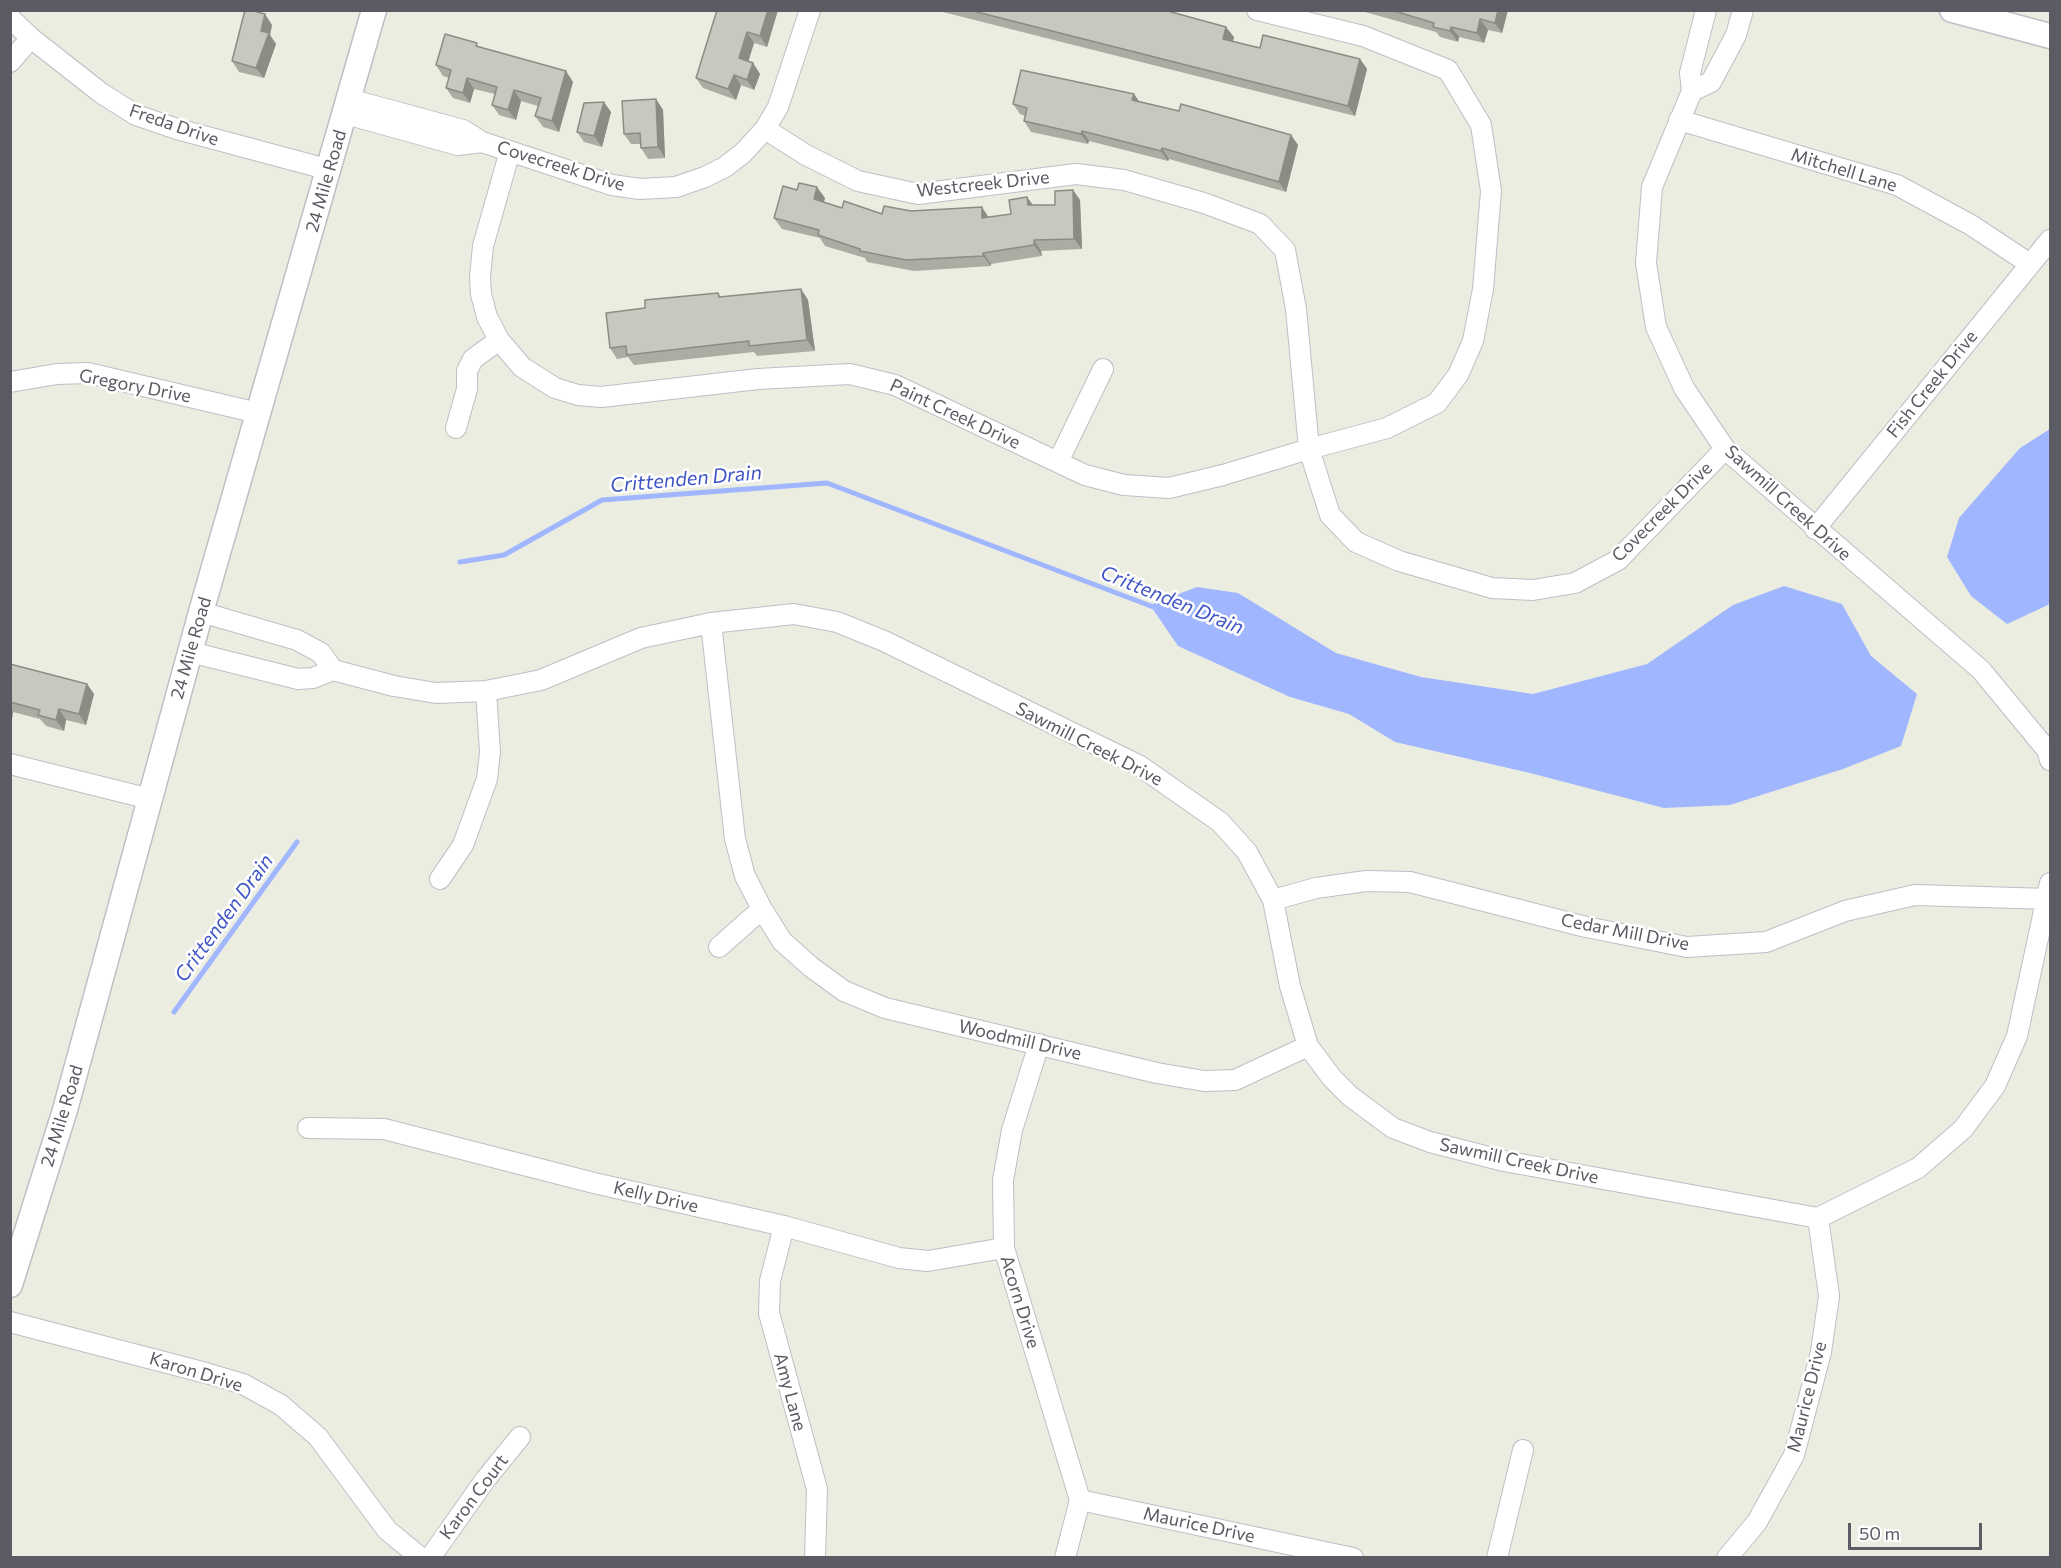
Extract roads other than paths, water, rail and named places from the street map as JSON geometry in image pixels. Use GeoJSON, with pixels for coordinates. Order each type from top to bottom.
{"type":"FeatureCollection","features":[{"type":"Feature","properties":{"kind":"street","name":"24 Mile Road"},"geometry":{"type":"LineString","coordinates":[[10,1285],[65,1110],[201,612],[375,10]]}},
{"type":"Feature","properties":{"kind":"street"},"geometry":{"type":"LineString","coordinates":[[765,129],[778,107],[810,10]]}},
{"type":"Feature","properties":{"kind":"street","name":"Paint Creek Drive"},"geometry":{"type":"LineString","coordinates":[[510,152],[483,246],[480,277],[487,317],[499,340],[522,367],[544,382],[566,392],[589,396],[824,374],[872,378],[896,385],[1104,482],[1168,488],[1223,475],[1387,428],[1437,403],[1458,375],[1473,341],[1483,289],[1491,191],[1481,125],[1448,70],[1363,36],[1257,10]]}},
{"type":"Feature","properties":{"kind":"street","name":"Sawmill Creek Drive"},"geometry":{"type":"LineString","coordinates":[[1706,10],[1690,73],[1692,91],[1678,120],[1652,188],[1646,263],[1656,327],[1684,388],[1725,449],[1981,670],[2049,753]]}},
{"type":"Feature","properties":{"kind":"street","name":"Sawmill Creek Drive"},"geometry":{"type":"LineString","coordinates":[[1692,91],[1711,82],[1736,35],[1743,10]]}},
{"type":"Feature","properties":{"kind":"street"},"geometry":{"type":"LineString","coordinates":[[1952,10],[2050,36]]}},
{"type":"Feature","properties":{"kind":"street","name":"Freda Drive"},"geometry":{"type":"LineString","coordinates":[[10,18],[31,38],[101,93],[136,115],[177,129],[330,170]]}},
{"type":"Feature","properties":{"kind":"street"},"geometry":{"type":"LineString","coordinates":[[10,62],[31,38]]}},
{"type":"Feature","properties":{"kind":"street","name":"Covecreek Drive"},"geometry":{"type":"LineString","coordinates":[[347,107],[423,127],[463,130],[482,142],[620,187],[676,187],[705,177],[743,153],[765,129]]}},
{"type":"Feature","properties":{"kind":"street","name":"Mitchell Lane"},"geometry":{"type":"LineString","coordinates":[[1678,120],[1897,185],[1971,225],[2030,264]]}},
{"type":"Feature","properties":{"kind":"street","name":"Westcreek Drive"},"geometry":{"type":"LineString","coordinates":[[765,129],[806,155],[858,181],[918,194],[1076,174],[1124,180],[1204,203],[1260,224],[1285,250],[1296,309],[1304,375],[1309,449]]}},
{"type":"Feature","properties":{"kind":"street","name":"Fish Creek Drive"},"geometry":{"type":"LineString","coordinates":[[1815,528],[2050,240]]}},
{"type":"Feature","properties":{"kind":"street"},"geometry":{"type":"LineString","coordinates":[[456,428],[467,389],[467,370],[473,358],[499,340]]}},
{"type":"Feature","properties":{"kind":"street"},"geometry":{"type":"LineString","coordinates":[[1058,462],[1102,369]]}},
{"type":"Feature","properties":{"kind":"street","name":"Gregory Drive"},"geometry":{"type":"LineString","coordinates":[[10,382],[57,374],[88,374],[258,413]]}},
{"type":"Feature","properties":{"kind":"street","name":"Covecreek Drive"},"geometry":{"type":"LineString","coordinates":[[1309,449],[1330,515],[1356,542],[1399,561],[1492,588],[1533,590],[1575,583],[1618,560],[1725,449]]}},
{"type":"Feature","properties":{"kind":"street"},"geometry":{"type":"LineString","coordinates":[[190,652],[298,679],[313,678],[333,670],[321,653],[297,640],[201,612]]}},
{"type":"Feature","properties":{"kind":"street","name":"Sawmill Creek Drive"},"geometry":{"type":"LineString","coordinates":[[333,670],[394,686],[436,693],[486,691],[541,680],[641,638],[711,623],[794,615],[837,622],[885,641],[1105,748],[1149,772],[1220,822],[1246,852],[1273,900],[1290,986],[1308,1046],[1332,1078],[1373,1116],[1393,1128],[1430,1142],[1504,1161],[1818,1218]]}},
{"type":"Feature","properties":{"kind":"street","name":"Woodmill Drive"},"geometry":{"type":"LineString","coordinates":[[711,623],[735,839],[745,876],[782,941],[811,967],[844,991],[885,1008],[1157,1073],[1204,1081],[1235,1080],[1308,1046]]}},
{"type":"Feature","properties":{"kind":"street"},"geometry":{"type":"LineString","coordinates":[[440,879],[463,845],[487,779],[490,752],[486,691]]}},
{"type":"Feature","properties":{"kind":"street"},"geometry":{"type":"LineString","coordinates":[[10,764],[150,799]]}},
{"type":"Feature","properties":{"kind":"street","name":"Cedar Mill Drive"},"geometry":{"type":"LineString","coordinates":[[1273,900],[1316,888],[1366,881],[1410,882],[1586,927],[1687,947],[1766,942],[1845,911],[1915,895],[2049,893]]}},
{"type":"Feature","properties":{"kind":"street"},"geometry":{"type":"LineString","coordinates":[[1818,1218],[1918,1168],[1963,1129],[1995,1086],[2017,1036],[2049,893]]}},
{"type":"Feature","properties":{"kind":"street"},"geometry":{"type":"LineString","coordinates":[[719,947],[762,909]]}},
{"type":"Feature","properties":{"kind":"street","name":"Acorn Drive"},"geometry":{"type":"LineString","coordinates":[[1039,1044],[1012,1130],[1003,1180],[1004,1248],[1080,1500]]}},
{"type":"Feature","properties":{"kind":"street","name":"Kelly Drive"},"geometry":{"type":"LineString","coordinates":[[308,1128],[384,1129],[594,1183],[784,1226],[899,1258],[928,1261],[1004,1248]]}},
{"type":"Feature","properties":{"kind":"street","name":"Maurice Drive"},"geometry":{"type":"LineString","coordinates":[[1727,1557],[1757,1522],[1794,1455],[1821,1352],[1829,1296],[1818,1218]]}},
{"type":"Feature","properties":{"kind":"street","name":"Amy Lane"},"geometry":{"type":"LineString","coordinates":[[784,1226],[771,1281],[769,1313],[817,1489],[815,1557]]}},
{"type":"Feature","properties":{"kind":"street","name":"Karon Drive"},"geometry":{"type":"LineString","coordinates":[[10,1322],[243,1384],[281,1405],[318,1437],[387,1530],[421,1557]]}},
{"type":"Feature","properties":{"kind":"street","name":"Karon Court"},"geometry":{"type":"LineString","coordinates":[[430,1557],[485,1480],[520,1437]]}},
{"type":"Feature","properties":{"kind":"street"},"geometry":{"type":"LineString","coordinates":[[1497,1557],[1523,1450]]}},
{"type":"Feature","properties":{"kind":"street"},"geometry":{"type":"LineString","coordinates":[[1065,1557],[1080,1500]]}},
{"type":"Feature","properties":{"kind":"street","name":"Maurice Drive"},"geometry":{"type":"LineString","coordinates":[[1080,1500],[1353,1557]]}},
{"type":"Feature","properties":{"kind":"water"},"geometry":{"type":"Polygon","coordinates":[[[2050,429],[2050,601],[2048,605],[2007,624],[1971,596],[1947,557],[1959,518],[2020,448],[2050,429]]]}},
{"type":"Feature","properties":{"kind":"water"},"geometry":{"type":"Polygon","coordinates":[[[1784,586],[1842,604],[1871,656],[1917,694],[1901,746],[1843,769],[1730,805],[1664,808],[1530,773],[1395,742],[1349,714],[1290,697],[1178,646],[1150,605],[1197,587],[1238,593],[1336,653],[1421,677],[1533,694],[1647,664],[1733,605],[1784,586]]]}},
{"type":"Feature","properties":{"kind":"waterway","name":"Crittenden Drain"},"geometry":{"type":"LineString","coordinates":[[460,562],[504,555],[602,500],[827,483],[1156,608]]}},
{"type":"Feature","properties":{"kind":"waterway","name":"Crittenden Drain"},"geometry":{"type":"LineString","coordinates":[[174,1012],[297,842]]}}]}
